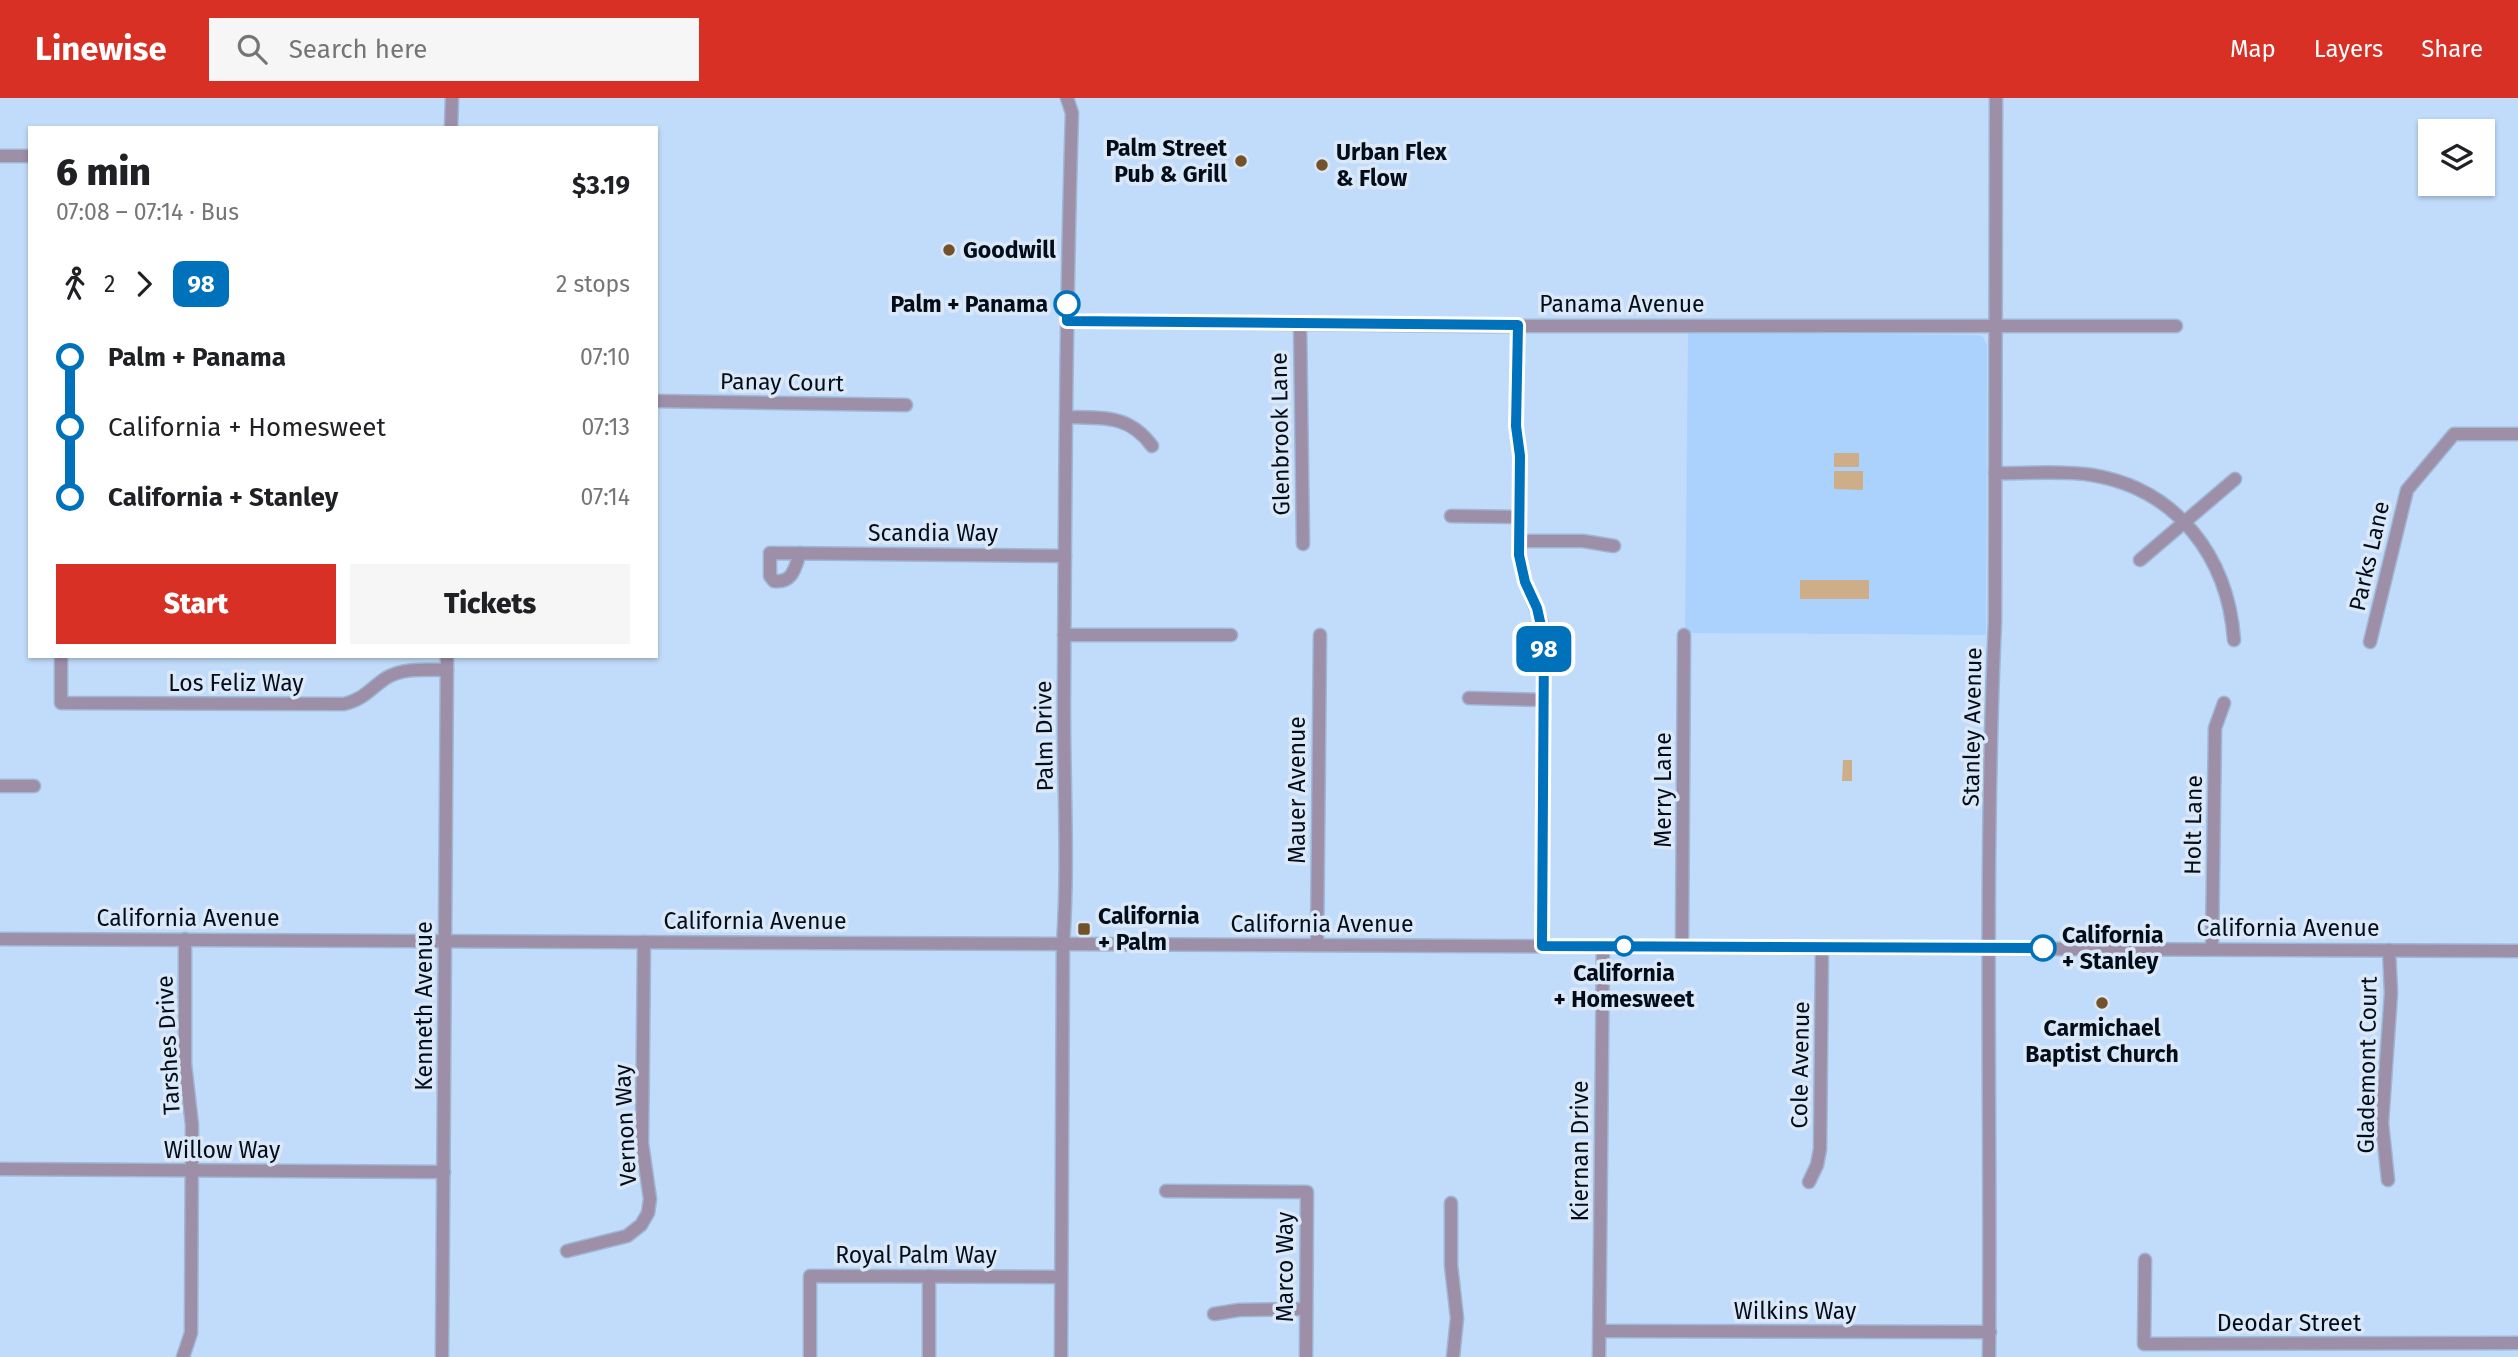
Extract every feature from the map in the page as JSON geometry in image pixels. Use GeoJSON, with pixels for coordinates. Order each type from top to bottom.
{"type":"FeatureCollection","features":[{"type":"Feature","properties":{"kind":"street"},"geometry":{"type":"LineString","coordinates":[[451,126],[452,98]]}},
{"type":"Feature","properties":{"kind":"street","name":"Palm Drive"},"geometry":{"type":"LineString","coordinates":[[1060,1357],[1063,944],[1067,892],[1066,417],[1072,113],[1067,98]]}},
{"type":"Feature","properties":{"kind":"street","name":"Palm Drive"},"geometry":{"type":"LineString","coordinates":[[1072,113],[1079,98]]}},
{"type":"Feature","properties":{"kind":"street","name":"Stanley Avenue"},"geometry":{"type":"LineString","coordinates":[[1989,1357],[1996,98]]}},
{"type":"Feature","properties":{"kind":"street"},"geometry":{"type":"LineString","coordinates":[[0,156],[28,156]]}},
{"type":"Feature","properties":{"kind":"street","name":"Panama Avenue"},"geometry":{"type":"LineString","coordinates":[[1067,321],[2176,326]]}},
{"type":"Feature","properties":{"kind":"street","name":"Glenbrook Lane"},"geometry":{"type":"LineString","coordinates":[[1300,323],[1303,544]]}},
{"type":"Feature","properties":{"kind":"street"},"geometry":{"type":"LineString","coordinates":[[1518,325],[1516,426],[1520,456],[1521,568],[1544,631],[1542,946]]}},
{"type":"Feature","properties":{"kind":"street","name":"Panay Court"},"geometry":{"type":"LineString","coordinates":[[658,401],[906,405]]}},
{"type":"Feature","properties":{"kind":"street"},"geometry":{"type":"LineString","coordinates":[[1066,417],[1119,420],[1140,431],[1152,446]]}},
{"type":"Feature","properties":{"kind":"street","name":"Parks Lane"},"geometry":{"type":"LineString","coordinates":[[2370,642],[2407,490],[2454,433],[2518,434]]}},
{"type":"Feature","properties":{"kind":"street"},"geometry":{"type":"LineString","coordinates":[[1995,472],[2073,473],[2108,478],[2156,499],[2184,522],[2201,541],[2219,572],[2230,605],[2234,640]]}},
{"type":"Feature","properties":{"kind":"street"},"geometry":{"type":"LineString","coordinates":[[2140,560],[2235,479]]}},
{"type":"Feature","properties":{"kind":"street"},"geometry":{"type":"LineString","coordinates":[[1451,516],[1519,517]]}},
{"type":"Feature","properties":{"kind":"street"},"geometry":{"type":"LineString","coordinates":[[1519,541],[1583,541],[1614,545]]}},
{"type":"Feature","properties":{"kind":"street","name":"Scandia Way"},"geometry":{"type":"LineString","coordinates":[[800,553],[1065,555]]}},
{"type":"Feature","properties":{"kind":"street"},"geometry":{"type":"LineString","coordinates":[[1065,635],[1231,635]]}},
{"type":"Feature","properties":{"kind":"street","name":"Mauer Avenue"},"geometry":{"type":"LineString","coordinates":[[1317,945],[1320,635]]}},
{"type":"Feature","properties":{"kind":"street","name":"Merry Lane"},"geometry":{"type":"LineString","coordinates":[[1682,946],[1684,635]]}},
{"type":"Feature","properties":{"kind":"street","name":"Los Feliz Way"},"geometry":{"type":"LineString","coordinates":[[61,658],[61,702],[344,704],[364,697],[395,674],[410,670],[447,670]]}},
{"type":"Feature","properties":{"kind":"street","name":"Kenneth Avenue"},"geometry":{"type":"LineString","coordinates":[[442,1357],[447,658]]}},
{"type":"Feature","properties":{"kind":"street"},"geometry":{"type":"LineString","coordinates":[[1469,698],[1544,700]]}},
{"type":"Feature","properties":{"kind":"street","name":"Holt Lane"},"geometry":{"type":"LineString","coordinates":[[2212,949],[2215,728],[2224,703]]}},
{"type":"Feature","properties":{"kind":"street"},"geometry":{"type":"LineString","coordinates":[[0,786],[34,786]]}},
{"type":"Feature","properties":{"kind":"street","name":"California Avenue"},"geometry":{"type":"LineString","coordinates":[[0,939],[2518,951]]}},
{"type":"Feature","properties":{"kind":"street","name":"Tarshes Drive"},"geometry":{"type":"LineString","coordinates":[[183,1357],[191,1333],[192,1170],[191,1104],[185,1064],[185,939]]}},
{"type":"Feature","properties":{"kind":"street","name":"Vernon Way"},"geometry":{"type":"LineString","coordinates":[[567,1251],[627,1236],[641,1225],[649,1206],[642,1143],[644,942]]}},
{"type":"Feature","properties":{"kind":"street","name":"Kiernan Drive"},"geometry":{"type":"LineString","coordinates":[[1599,1357],[1603,946]]}},
{"type":"Feature","properties":{"kind":"street","name":"Cole Avenue"},"geometry":{"type":"LineString","coordinates":[[1809,1182],[1817,1165],[1820,1149],[1822,947]]}},
{"type":"Feature","properties":{"kind":"street","name":"Glademont Court"},"geometry":{"type":"LineString","coordinates":[[2388,1180],[2382,1123],[2390,1007],[2389,950]]}},
{"type":"Feature","properties":{"kind":"street","name":"Willow Way"},"geometry":{"type":"LineString","coordinates":[[0,1169],[444,1172]]}},
{"type":"Feature","properties":{"kind":"street","name":"Marco Way"},"geometry":{"type":"LineString","coordinates":[[1166,1191],[1307,1192],[1306,1357]]}},
{"type":"Feature","properties":{"kind":"street"},"geometry":{"type":"LineString","coordinates":[[1451,1203],[1451,1265],[1457,1318],[1453,1357]]}},
{"type":"Feature","properties":{"kind":"street","name":"Deodar Street"},"geometry":{"type":"LineString","coordinates":[[2145,1259],[2144,1344],[2220,1351],[2518,1343]]}},
{"type":"Feature","properties":{"kind":"street","name":"Royal Palm Way"},"geometry":{"type":"LineString","coordinates":[[810,1357],[810,1276],[1060,1277]]}},
{"type":"Feature","properties":{"kind":"street"},"geometry":{"type":"LineString","coordinates":[[929,1276],[929,1357]]}},
{"type":"Feature","properties":{"kind":"street"},"geometry":{"type":"LineString","coordinates":[[1214,1314],[1240,1310],[1306,1309]]}},
{"type":"Feature","properties":{"kind":"street","name":"Wilkins Way"},"geometry":{"type":"LineString","coordinates":[[1600,1331],[1990,1332]]}},
{"type":"Feature","properties":{"kind":"shaded area"},"geometry":{"type":"Polygon","coordinates":[[[1688,333],[1983,337],[1987,345],[1986,635],[1685,633],[1688,333]]]}},
{"type":"Feature","properties":{"kind":"shaded area"},"geometry":{"type":"Polygon","coordinates":[[[1834,453],[1859,453],[1859,467],[1834,467],[1834,453]]]}},
{"type":"Feature","properties":{"kind":"shaded area"},"geometry":{"type":"Polygon","coordinates":[[[1834,471],[1863,471],[1863,490],[1834,489],[1834,471]]]}},
{"type":"Feature","properties":{"kind":"shaded area"},"geometry":{"type":"Polygon","coordinates":[[[1800,580],[1869,580],[1869,599],[1800,599],[1800,580]]]}},
{"type":"Feature","properties":{"kind":"shaded area"},"geometry":{"type":"Polygon","coordinates":[[[1843,760],[1852,760],[1852,781],[1842,781],[1843,760]]]}},
{"type":"Feature","properties":{"kind":"bus line","name":"98"},"geometry":{"type":"LineString","coordinates":[[1067,304],[1067,321],[1518,325],[1516,426],[1520,449],[1519,555],[1525,582],[1542,623],[1544,639],[1542,946],[2043,948]]}},
{"type":"Feature","properties":{"kind":"place","name":"Palm Street Pub & Grill"},"geometry":{"type":"Point","coordinates":[1241,161]}},
{"type":"Feature","properties":{"kind":"place","name":"Urban Flex & Flow"},"geometry":{"type":"Point","coordinates":[1322,165]}},
{"type":"Feature","properties":{"kind":"place","name":"Goodwill"},"geometry":{"type":"Point","coordinates":[949,250]}},
{"type":"Feature","properties":{"kind":"place","name":"Palm + Panama"},"geometry":{"type":"Point","coordinates":[1067,304]}},
{"type":"Feature","properties":{"kind":"place","name":"California + Palm"},"geometry":{"type":"Point","coordinates":[1084,929]}},
{"type":"Feature","properties":{"kind":"place","name":"California + Homesweet"},"geometry":{"type":"Point","coordinates":[1624,946]}},
{"type":"Feature","properties":{"kind":"place","name":"California + Stanley"},"geometry":{"type":"Point","coordinates":[2043,948]}},
{"type":"Feature","properties":{"kind":"place","name":"Carmichael Baptist Church"},"geometry":{"type":"Point","coordinates":[2102,1003]}}]}
